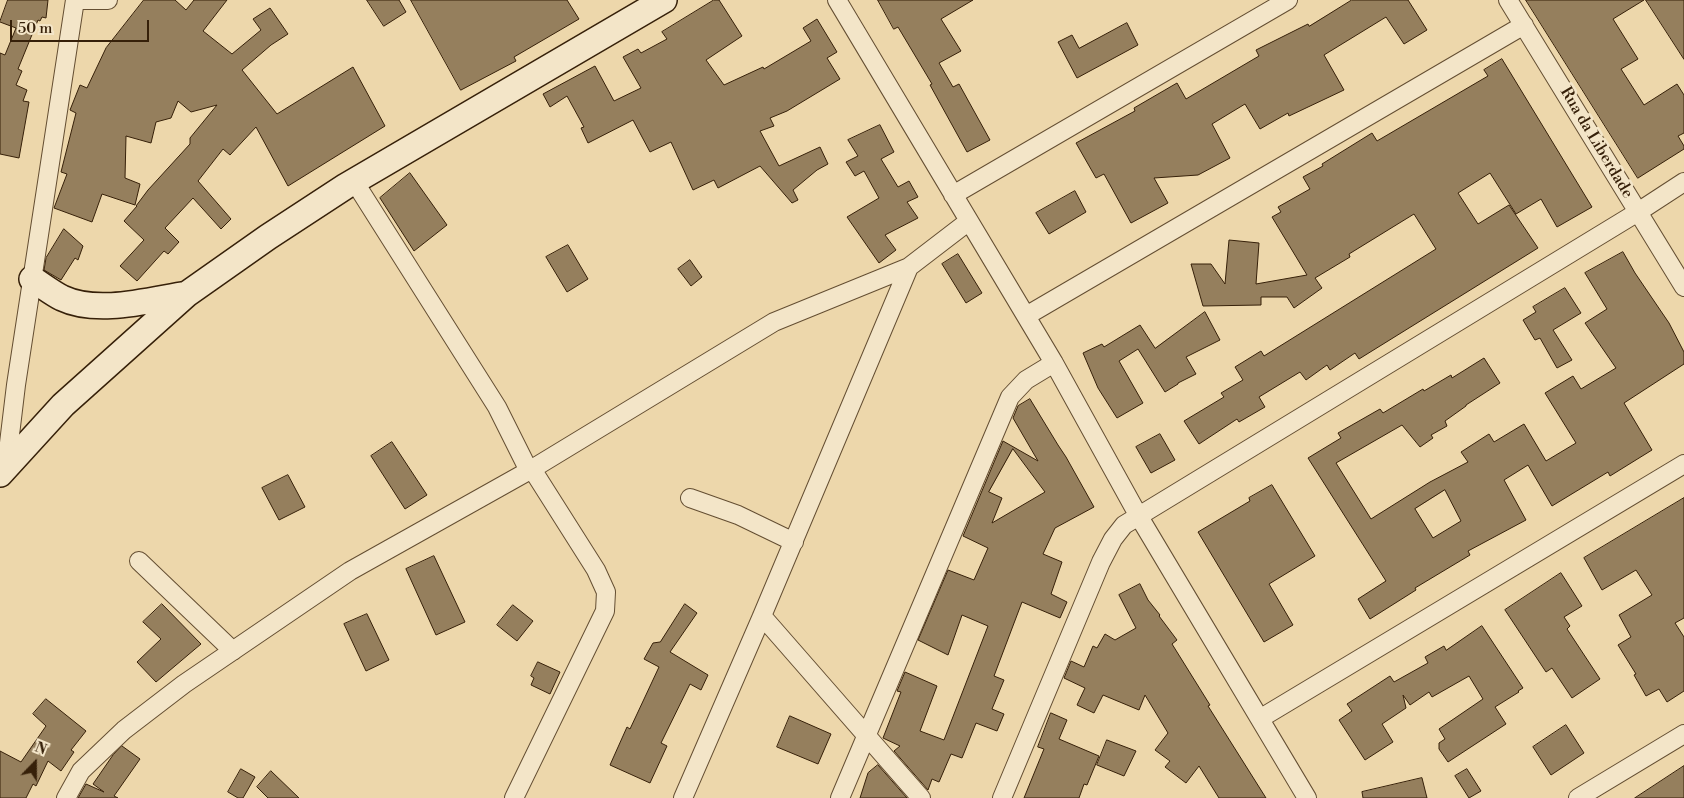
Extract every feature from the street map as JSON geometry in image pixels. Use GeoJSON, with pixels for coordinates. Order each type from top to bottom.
{"type":"FeatureCollection","features":[{"type":"Feature","properties":{"kind":"main road"},"geometry":{"type":"LineString","coordinates":[[4,457],[187,294],[268,237],[354,181],[664,0]]}},
{"type":"Feature","properties":{"kind":"main road"},"geometry":{"type":"LineString","coordinates":[[32,279],[63,298],[93,306],[130,305],[187,294]]}},
{"type":"Feature","properties":{"kind":"street"},"geometry":{"type":"LineString","coordinates":[[4,457],[75,0],[108,0]]}},
{"type":"Feature","properties":{"kind":"street"},"geometry":{"type":"LineString","coordinates":[[837,0],[1054,363],[1138,515],[1308,798]]}},
{"type":"Feature","properties":{"kind":"street"},"geometry":{"type":"LineString","coordinates":[[953,195],[1288,0]]}},
{"type":"Feature","properties":{"kind":"street","name":"Rua da Liberdade"},"geometry":{"type":"LineString","coordinates":[[1508,0],[1684,287]]}},
{"type":"Feature","properties":{"kind":"street"},"geometry":{"type":"LineString","coordinates":[[1026,316],[1524,25]]}},
{"type":"Feature","properties":{"kind":"street"},"geometry":{"type":"LineString","coordinates":[[354,181],[497,407],[530,470],[596,570],[606,592],[605,612],[514,798]]}},
{"type":"Feature","properties":{"kind":"street"},"geometry":{"type":"LineString","coordinates":[[1002,798],[1101,562],[1113,539],[1124,524],[1638,212],[1684,182]]}},
{"type":"Feature","properties":{"kind":"street"},"geometry":{"type":"LineString","coordinates":[[66,798],[81,770],[124,730],[184,684],[350,571],[530,470],[774,322],[909,267],[969,221]]}},
{"type":"Feature","properties":{"kind":"street"},"geometry":{"type":"LineString","coordinates":[[683,798],[794,542],[909,267]]}},
{"type":"Feature","properties":{"kind":"street"},"geometry":{"type":"LineString","coordinates":[[840,798],[1010,397],[1026,380],[1054,363]]}},
{"type":"Feature","properties":{"kind":"street"},"geometry":{"type":"LineString","coordinates":[[1260,718],[1684,464]]}},
{"type":"Feature","properties":{"kind":"street"},"geometry":{"type":"LineString","coordinates":[[690,498],[738,516],[794,542]]}},
{"type":"Feature","properties":{"kind":"street"},"geometry":{"type":"LineString","coordinates":[[139,561],[233,650]]}},
{"type":"Feature","properties":{"kind":"street"},"geometry":{"type":"LineString","coordinates":[[762,616],[920,798]]}},
{"type":"Feature","properties":{"kind":"street"},"geometry":{"type":"LineString","coordinates":[[1578,798],[1684,734]]}},
{"type":"Feature","properties":{"kind":"building"},"geometry":{"type":"Polygon","coordinates":[[[8,0],[48,0],[46,18],[42,17],[40,21],[38,20],[18,69],[22,71],[16,85],[27,90],[23,101],[29,102],[19,158],[0,154],[0,53],[5,55],[16,28],[0,22],[8,0]]]}},
{"type":"Feature","properties":{"kind":"building"},"geometry":{"type":"Polygon","coordinates":[[[144,0],[175,0],[186,10],[194,0],[227,0],[203,31],[232,54],[261,30],[253,19],[270,8],[288,34],[271,45],[242,70],[277,114],[353,67],[385,126],[288,186],[256,127],[230,155],[223,149],[198,181],[231,219],[221,229],[193,198],[165,228],[179,242],[168,254],[164,251],[137,281],[120,266],[144,240],[124,221],[148,190],[190,144],[190,138],[217,105],[191,112],[178,101],[171,118],[156,122],[151,143],[126,136],[125,178],[140,184],[135,205],[102,194],[92,222],[54,208],[67,174],[61,172],[76,113],[70,110],[80,85],[87,88],[106,48],[144,0]]]}},
{"type":"Feature","properties":{"kind":"building"},"geometry":{"type":"Polygon","coordinates":[[[367,0],[399,0],[406,12],[384,26],[367,0]]]}},
{"type":"Feature","properties":{"kind":"building"},"geometry":{"type":"Polygon","coordinates":[[[411,0],[567,0],[579,19],[514,57],[516,61],[461,90],[411,0]]]}},
{"type":"Feature","properties":{"kind":"building"},"geometry":{"type":"Polygon","coordinates":[[[714,0],[719,0],[742,36],[706,60],[724,85],[763,67],[764,69],[811,41],[803,28],[817,19],[837,52],[827,58],[840,79],[787,111],[770,118],[774,126],[760,131],[779,166],[820,147],[828,164],[817,170],[793,190],[798,200],[792,203],[760,166],[718,188],[714,180],[693,190],[671,142],[650,152],[633,120],[588,143],[581,128],[584,127],[567,96],[550,107],[543,94],[595,66],[614,101],[641,88],[623,57],[638,49],[641,53],[667,39],[662,32],[714,0]]]}},
{"type":"Feature","properties":{"kind":"building"},"geometry":{"type":"Polygon","coordinates":[[[878,0],[973,0],[941,19],[961,51],[939,63],[953,87],[959,84],[990,140],[967,152],[930,85],[932,84],[898,27],[894,29],[878,0]]]}},
{"type":"Feature","properties":{"kind":"building"},"geometry":{"type":"Polygon","coordinates":[[[1352,0],[1408,0],[1427,30],[1404,44],[1386,17],[1324,55],[1344,90],[1289,116],[1288,113],[1260,129],[1245,104],[1212,124],[1230,158],[1198,175],[1154,178],[1168,203],[1131,223],[1104,174],[1096,178],[1076,143],[1135,111],[1134,108],[1177,83],[1186,99],[1259,56],[1256,50],[1308,24],[1309,26],[1352,0]]]}},
{"type":"Feature","properties":{"kind":"building"},"geometry":{"type":"Polygon","coordinates":[[[1526,0],[1644,0],[1613,19],[1638,59],[1621,69],[1644,105],[1677,84],[1684,95],[1684,133],[1678,136],[1684,149],[1638,178],[1526,0]]]}},
{"type":"Feature","properties":{"kind":"building"},"geometry":{"type":"Polygon","coordinates":[[[1646,0],[1684,0],[1684,59],[1646,0]]]}},
{"type":"Feature","properties":{"kind":"building"},"geometry":{"type":"Polygon","coordinates":[[[1127,23],[1138,45],[1077,78],[1058,42],[1072,35],[1079,48],[1127,23]]]}},
{"type":"Feature","properties":{"kind":"building"},"geometry":{"type":"Polygon","coordinates":[[[1502,59],[1592,207],[1557,227],[1541,199],[1516,214],[1490,173],[1458,193],[1478,224],[1509,205],[1538,248],[1359,359],[1355,353],[1330,370],[1327,365],[1306,380],[1300,372],[1259,397],[1265,407],[1239,422],[1237,419],[1199,444],[1184,421],[1224,397],[1221,393],[1243,380],[1235,367],[1261,351],[1264,356],[1436,249],[1414,214],[1349,254],[1350,257],[1315,278],[1322,288],[1294,308],[1287,297],[1261,297],[1261,305],[1203,306],[1191,264],[1211,264],[1225,284],[1229,240],[1259,243],[1256,284],[1307,275],[1272,217],[1281,212],[1278,207],[1310,189],[1303,177],[1372,133],[1377,141],[1488,76],[1484,70],[1502,59]]]}},
{"type":"Feature","properties":{"kind":"building"},"geometry":{"type":"Polygon","coordinates":[[[880,125],[894,152],[881,159],[898,187],[909,181],[918,197],[907,202],[918,218],[885,235],[896,250],[879,263],[847,217],[879,198],[864,171],[855,176],[846,162],[858,156],[848,140],[880,125]]]}},
{"type":"Feature","properties":{"kind":"building"},"geometry":{"type":"Polygon","coordinates":[[[410,173],[447,225],[414,251],[380,198],[410,173]]]}},
{"type":"Feature","properties":{"kind":"building"},"geometry":{"type":"Polygon","coordinates":[[[1075,191],[1086,212],[1049,234],[1036,213],[1075,191]]]}},
{"type":"Feature","properties":{"kind":"building"},"geometry":{"type":"Polygon","coordinates":[[[64,229],[83,246],[78,260],[75,258],[61,280],[44,270],[46,258],[64,229]]]}},
{"type":"Feature","properties":{"kind":"building"},"geometry":{"type":"Polygon","coordinates":[[[568,245],[588,279],[567,292],[546,257],[568,245]]]}},
{"type":"Feature","properties":{"kind":"building"},"geometry":{"type":"Polygon","coordinates":[[[1623,252],[1669,323],[1684,352],[1684,364],[1624,403],[1652,450],[1610,476],[1608,472],[1552,506],[1528,465],[1504,480],[1526,520],[1468,551],[1470,555],[1415,588],[1416,590],[1370,619],[1358,599],[1386,581],[1308,458],[1341,438],[1338,433],[1380,409],[1383,413],[1423,389],[1424,391],[1451,375],[1452,378],[1484,358],[1500,383],[1445,421],[1447,426],[1431,435],[1433,438],[1420,447],[1402,425],[1336,463],[1371,519],[1430,482],[1468,462],[1461,452],[1489,434],[1494,442],[1524,424],[1546,461],[1576,443],[1545,393],[1573,376],[1581,389],[1616,368],[1585,323],[1607,309],[1585,273],[1623,252]],[[1445,490],[1415,509],[1433,538],[1461,521],[1445,490]]]}},
{"type":"Feature","properties":{"kind":"building"},"geometry":{"type":"Polygon","coordinates":[[[958,254],[982,293],[966,303],[942,264],[958,254]]]}},
{"type":"Feature","properties":{"kind":"building"},"geometry":{"type":"Polygon","coordinates":[[[690,260],[702,277],[691,286],[678,269],[690,260]]]}},
{"type":"Feature","properties":{"kind":"building"},"geometry":{"type":"Polygon","coordinates":[[[1565,288],[1581,313],[1553,330],[1572,360],[1557,368],[1540,338],[1535,340],[1523,320],[1536,312],[1533,307],[1565,288]]]}},
{"type":"Feature","properties":{"kind":"building"},"geometry":{"type":"Polygon","coordinates":[[[1205,312],[1220,340],[1186,357],[1196,374],[1165,392],[1138,349],[1119,361],[1143,403],[1117,418],[1098,388],[1083,353],[1102,344],[1104,347],[1140,325],[1155,348],[1205,312]]]}},
{"type":"Feature","properties":{"kind":"building"},"geometry":{"type":"Polygon","coordinates":[[[1030,399],[1094,507],[1055,528],[1043,554],[1062,562],[1051,594],[1067,602],[1060,618],[1022,602],[994,676],[1004,680],[992,709],[1004,714],[997,731],[976,723],[962,758],[951,754],[939,782],[932,779],[928,790],[894,751],[900,746],[883,738],[901,692],[897,691],[905,672],[937,686],[920,731],[944,740],[988,626],[962,615],[948,655],[918,640],[948,570],[974,580],[988,548],[963,536],[1003,441],[1038,461],[1013,418],[1018,406],[1030,399]],[[1013,449],[989,492],[1002,498],[992,523],[1045,492],[1013,449]]]}},
{"type":"Feature","properties":{"kind":"building"},"geometry":{"type":"Polygon","coordinates":[[[1160,434],[1175,460],[1151,473],[1136,447],[1160,434]]]}},
{"type":"Feature","properties":{"kind":"building"},"geometry":{"type":"Polygon","coordinates":[[[392,442],[427,495],[405,509],[371,456],[392,442]]]}},
{"type":"Feature","properties":{"kind":"building"},"geometry":{"type":"Polygon","coordinates":[[[288,475],[305,507],[279,520],[262,488],[288,475]]]}},
{"type":"Feature","properties":{"kind":"building"},"geometry":{"type":"Polygon","coordinates":[[[1272,485],[1315,556],[1269,584],[1293,625],[1264,642],[1198,532],[1250,501],[1249,498],[1272,485]]]}},
{"type":"Feature","properties":{"kind":"building"},"geometry":{"type":"Polygon","coordinates":[[[1684,498],[1684,618],[1675,623],[1684,637],[1684,691],[1667,702],[1659,689],[1646,696],[1634,675],[1636,674],[1618,645],[1631,637],[1619,615],[1652,595],[1636,570],[1602,590],[1584,558],[1684,498]]]}},
{"type":"Feature","properties":{"kind":"building"},"geometry":{"type":"Polygon","coordinates":[[[434,556],[465,622],[436,635],[406,569],[434,556]]]}},
{"type":"Feature","properties":{"kind":"building"},"geometry":{"type":"Polygon","coordinates":[[[1561,573],[1582,606],[1564,617],[1570,626],[1567,629],[1600,679],[1572,698],[1552,668],[1546,672],[1505,610],[1561,573]]]}},
{"type":"Feature","properties":{"kind":"building"},"geometry":{"type":"Polygon","coordinates":[[[1140,584],[1148,600],[1177,640],[1172,644],[1210,705],[1208,706],[1266,798],[1219,798],[1199,766],[1186,783],[1165,767],[1170,761],[1155,750],[1168,733],[1145,695],[1139,710],[1103,695],[1094,713],[1077,705],[1085,688],[1064,678],[1071,661],[1084,667],[1093,646],[1097,648],[1105,634],[1115,640],[1136,628],[1119,595],[1140,584]]]}},
{"type":"Feature","properties":{"kind":"building"},"geometry":{"type":"Polygon","coordinates":[[[162,604],[201,644],[156,682],[137,662],[161,639],[143,622],[162,604]]]}},
{"type":"Feature","properties":{"kind":"building"},"geometry":{"type":"Polygon","coordinates":[[[685,604],[697,613],[670,652],[708,675],[701,690],[690,684],[661,743],[667,746],[650,783],[610,765],[627,727],[630,729],[659,667],[644,659],[653,643],[660,642],[685,604]]]}},
{"type":"Feature","properties":{"kind":"building"},"geometry":{"type":"Polygon","coordinates":[[[513,605],[533,621],[517,641],[497,625],[513,605]]]}},
{"type":"Feature","properties":{"kind":"building"},"geometry":{"type":"Polygon","coordinates":[[[367,614],[389,660],[366,671],[344,624],[367,614]]]}},
{"type":"Feature","properties":{"kind":"building"},"geometry":{"type":"Polygon","coordinates":[[[1482,626],[1523,688],[1495,707],[1506,724],[1448,762],[1439,749],[1439,743],[1445,739],[1439,729],[1483,699],[1469,676],[1432,697],[1429,692],[1410,705],[1403,695],[1406,708],[1382,724],[1393,742],[1365,760],[1339,720],[1352,711],[1347,704],[1390,676],[1394,682],[1428,663],[1425,657],[1444,646],[1446,650],[1482,626]]]}},
{"type":"Feature","properties":{"kind":"building"},"geometry":{"type":"Polygon","coordinates":[[[538,662],[560,672],[550,694],[531,685],[534,678],[531,676],[538,662]]]}},
{"type":"Feature","properties":{"kind":"building"},"geometry":{"type":"Polygon","coordinates":[[[46,699],[86,731],[71,750],[74,752],[61,771],[48,761],[36,786],[33,784],[26,798],[0,798],[0,751],[21,762],[46,726],[33,714],[46,699]]]}},
{"type":"Feature","properties":{"kind":"building"},"geometry":{"type":"Polygon","coordinates":[[[1051,713],[1067,720],[1059,739],[1099,756],[1087,785],[1084,784],[1079,798],[1024,798],[1044,749],[1038,747],[1051,713]]]}},
{"type":"Feature","properties":{"kind":"building"},"geometry":{"type":"Polygon","coordinates":[[[790,716],[831,734],[818,764],[777,747],[790,716]]]}},
{"type":"Feature","properties":{"kind":"building"},"geometry":{"type":"Polygon","coordinates":[[[1566,725],[1584,753],[1551,775],[1533,747],[1566,725]]]}},
{"type":"Feature","properties":{"kind":"building"},"geometry":{"type":"Polygon","coordinates":[[[1107,740],[1136,751],[1124,776],[1097,765],[1107,740]]]}},
{"type":"Feature","properties":{"kind":"building"},"geometry":{"type":"Polygon","coordinates":[[[122,746],[140,759],[114,796],[118,798],[78,798],[86,784],[104,792],[93,784],[113,755],[122,746]]]}},
{"type":"Feature","properties":{"kind":"building"},"geometry":{"type":"Polygon","coordinates":[[[878,765],[907,798],[860,798],[868,773],[878,765]]]}},
{"type":"Feature","properties":{"kind":"building"},"geometry":{"type":"Polygon","coordinates":[[[1684,766],[1684,798],[1635,798],[1684,766]]]}},
{"type":"Feature","properties":{"kind":"building"},"geometry":{"type":"Polygon","coordinates":[[[241,769],[255,777],[243,798],[238,798],[228,792],[241,769]]]}},
{"type":"Feature","properties":{"kind":"building"},"geometry":{"type":"Polygon","coordinates":[[[1467,769],[1481,791],[1469,798],[1455,776],[1467,769]]]}},
{"type":"Feature","properties":{"kind":"building"},"geometry":{"type":"Polygon","coordinates":[[[271,771],[299,798],[268,798],[257,787],[271,771]]]}},
{"type":"Feature","properties":{"kind":"building"},"geometry":{"type":"Polygon","coordinates":[[[1422,778],[1427,798],[1363,798],[1362,792],[1422,778]]]}}]}
